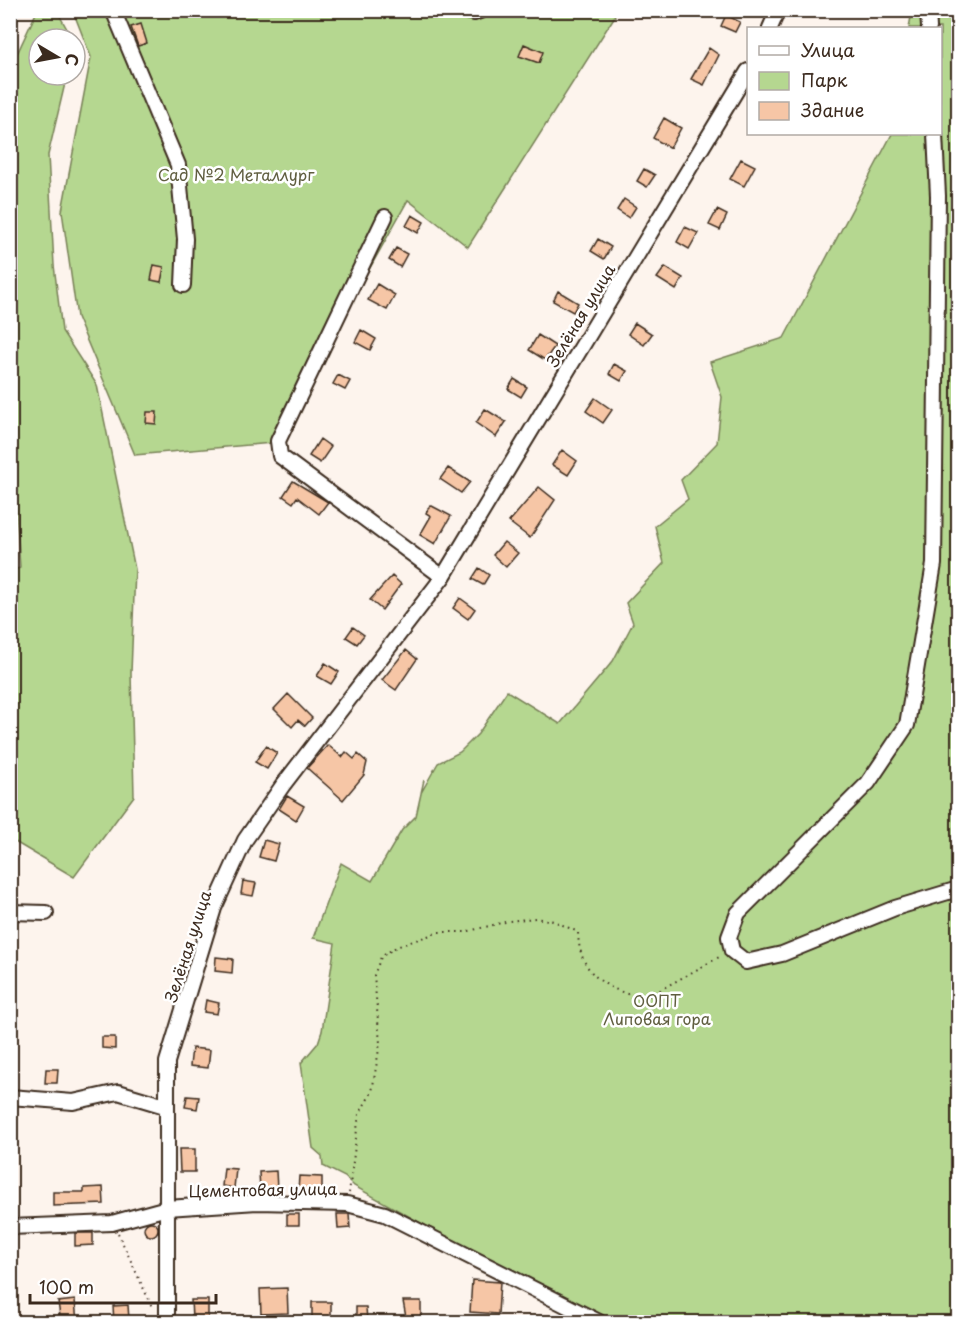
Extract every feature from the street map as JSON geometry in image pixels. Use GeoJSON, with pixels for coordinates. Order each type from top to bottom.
{"type":"FeatureCollection","features":[{"type":"Feature","properties":{"kind":"street"},"geometry":{"type":"LineString","coordinates":[[113,10],[178,165],[185,239],[183,285]]}},
{"type":"Feature","properties":{"kind":"street"},"geometry":{"type":"LineString","coordinates":[[460,10],[474,13],[482,10]]}},
{"type":"Feature","properties":{"kind":"street"},"geometry":{"type":"LineString","coordinates":[[770,27],[778,10]]}},
{"type":"Feature","properties":{"kind":"street"},"geometry":{"type":"LineString","coordinates":[[928,10],[929,27]]}},
{"type":"Feature","properties":{"kind":"street","name":"Зелёная улица"},"geometry":{"type":"LineString","coordinates":[[167,1323],[165,1106],[167,1062],[214,908],[245,840],[283,785],[443,577],[747,73]]}},
{"type":"Feature","properties":{"kind":"street"},"geometry":{"type":"LineString","coordinates":[[934,135],[938,196],[934,564],[907,725],[868,783],[738,912],[729,937],[732,951],[746,962],[782,954],[895,908],[958,889]]}},
{"type":"Feature","properties":{"kind":"street"},"geometry":{"type":"LineString","coordinates":[[385,217],[278,441],[280,456],[443,577]]}},
{"type":"Feature","properties":{"kind":"street"},"geometry":{"type":"LineString","coordinates":[[10,912],[46,913]]}},
{"type":"Feature","properties":{"kind":"street"},"geometry":{"type":"LineString","coordinates":[[10,1096],[73,1102],[118,1092],[165,1106]]}},
{"type":"Feature","properties":{"kind":"street","name":"Цементовая улица"},"geometry":{"type":"LineString","coordinates":[[10,1227],[112,1223],[167,1208],[257,1202],[347,1204],[385,1214],[599,1323]]}},
{"type":"Feature","properties":{"kind":"path"},"geometry":{"type":"LineString","coordinates":[[347,1204],[358,1114],[372,1092],[380,1043],[374,975],[381,957],[396,947],[439,933],[465,932],[509,921],[535,918],[554,921],[578,932],[578,949],[584,966],[599,980],[617,992],[644,999],[732,951]]}},
{"type":"Feature","properties":{"kind":"path"},"geometry":{"type":"LineString","coordinates":[[112,1223],[156,1313]]}},
{"type":"Feature","properties":{"kind":"green space","name":"Сад №2 Металлург"},"geometry":{"type":"Polygon","coordinates":[[[611,10],[615,16],[468,247],[408,200],[272,443],[135,455],[77,317],[62,211],[91,57],[87,47],[87,27],[79,27],[73,11],[611,10]]]}},
{"type":"Feature","properties":{"kind":"green space"},"geometry":{"type":"Polygon","coordinates":[[[37,11],[57,11],[66,27],[30,27],[37,11]]]}},
{"type":"Feature","properties":{"kind":"green space","name":"ООПТ Липовая гора"},"geometry":{"type":"Polygon","coordinates":[[[912,11],[958,11],[958,1322],[600,1322],[354,1186],[345,1177],[323,1166],[322,1156],[313,1148],[301,1063],[318,1043],[322,1031],[335,943],[313,938],[341,863],[372,881],[402,830],[416,816],[421,793],[438,763],[460,752],[478,734],[507,691],[560,724],[613,661],[633,623],[626,603],[664,563],[655,526],[688,499],[681,480],[717,443],[722,397],[710,362],[784,338],[891,135],[942,135],[942,27],[909,27],[912,11]]]}},
{"type":"Feature","properties":{"kind":"green space"},"geometry":{"type":"Polygon","coordinates":[[[27,32],[27,87],[64,87],[48,155],[54,265],[62,331],[97,385],[135,569],[131,673],[134,796],[74,877],[10,839],[10,571],[20,568],[14,476],[10,464],[10,69],[27,32]]]}},
{"type":"Feature","properties":{"kind":"building"},"geometry":{"type":"Polygon","coordinates":[[[726,15],[740,22],[735,32],[721,26],[726,15]]]}},
{"type":"Feature","properties":{"kind":"building"},"geometry":{"type":"Polygon","coordinates":[[[141,24],[147,43],[138,46],[131,27],[141,24]]]}},
{"type":"Feature","properties":{"kind":"building"},"geometry":{"type":"Polygon","coordinates":[[[524,44],[543,52],[539,63],[519,56],[524,44]]]}},
{"type":"Feature","properties":{"kind":"building"},"geometry":{"type":"Polygon","coordinates":[[[709,48],[719,55],[704,85],[691,79],[709,48]]]}},
{"type":"Feature","properties":{"kind":"building"},"geometry":{"type":"Polygon","coordinates":[[[664,118],[681,128],[670,148],[653,138],[664,118]]]}},
{"type":"Feature","properties":{"kind":"building"},"geometry":{"type":"Polygon","coordinates":[[[741,159],[755,166],[744,186],[730,179],[741,159]]]}},
{"type":"Feature","properties":{"kind":"building"},"geometry":{"type":"Polygon","coordinates":[[[644,169],[655,175],[647,187],[637,181],[644,169]]]}},
{"type":"Feature","properties":{"kind":"building"},"geometry":{"type":"Polygon","coordinates":[[[624,199],[636,207],[629,218],[617,210],[624,199]]]}},
{"type":"Feature","properties":{"kind":"building"},"geometry":{"type":"Polygon","coordinates":[[[717,210],[727,215],[720,230],[709,225],[717,210]]]}},
{"type":"Feature","properties":{"kind":"building"},"geometry":{"type":"Polygon","coordinates":[[[412,215],[424,222],[418,233],[406,226],[412,215]]]}},
{"type":"Feature","properties":{"kind":"building"},"geometry":{"type":"Polygon","coordinates":[[[685,227],[698,233],[689,249],[677,242],[685,227]]]}},
{"type":"Feature","properties":{"kind":"building"},"geometry":{"type":"Polygon","coordinates":[[[598,239],[611,247],[604,259],[591,251],[598,239]]]}},
{"type":"Feature","properties":{"kind":"building"},"geometry":{"type":"Polygon","coordinates":[[[396,248],[407,254],[400,267],[389,260],[396,248]]]}},
{"type":"Feature","properties":{"kind":"building"},"geometry":{"type":"Polygon","coordinates":[[[154,265],[164,267],[161,282],[151,280],[154,265]]]}},
{"type":"Feature","properties":{"kind":"building"},"geometry":{"type":"Polygon","coordinates":[[[665,267],[683,278],[676,290],[657,278],[665,267]]]}},
{"type":"Feature","properties":{"kind":"building"},"geometry":{"type":"Polygon","coordinates":[[[377,284],[395,295],[387,310],[368,300],[377,284]]]}},
{"type":"Feature","properties":{"kind":"building"},"geometry":{"type":"Polygon","coordinates":[[[558,291],[578,303],[573,312],[553,301],[558,291]]]}},
{"type":"Feature","properties":{"kind":"building"},"geometry":{"type":"Polygon","coordinates":[[[635,323],[652,334],[644,345],[628,334],[635,323]]]}},
{"type":"Feature","properties":{"kind":"building"},"geometry":{"type":"Polygon","coordinates":[[[361,330],[376,339],[370,350],[355,342],[361,330]]]}},
{"type":"Feature","properties":{"kind":"building"},"geometry":{"type":"Polygon","coordinates":[[[538,335],[555,346],[545,360],[529,350],[538,335]]]}},
{"type":"Feature","properties":{"kind":"building"},"geometry":{"type":"Polygon","coordinates":[[[614,364],[627,371],[621,381],[609,374],[614,364]]]}},
{"type":"Feature","properties":{"kind":"building"},"geometry":{"type":"Polygon","coordinates":[[[338,375],[350,381],[345,390],[333,384],[338,375]]]}},
{"type":"Feature","properties":{"kind":"building"},"geometry":{"type":"Polygon","coordinates":[[[514,379],[527,387],[521,397],[508,389],[514,379]]]}},
{"type":"Feature","properties":{"kind":"building"},"geometry":{"type":"Polygon","coordinates":[[[595,398],[612,410],[603,423],[586,411],[595,398]]]}},
{"type":"Feature","properties":{"kind":"building"},"geometry":{"type":"Polygon","coordinates":[[[485,409],[506,422],[496,437],[476,423],[485,409]]]}},
{"type":"Feature","properties":{"kind":"building"},"geometry":{"type":"Polygon","coordinates":[[[147,412],[157,412],[156,424],[146,423],[147,412]]]}},
{"type":"Feature","properties":{"kind":"building"},"geometry":{"type":"Polygon","coordinates":[[[320,439],[331,447],[320,463],[309,456],[320,439]]]}},
{"type":"Feature","properties":{"kind":"building"},"geometry":{"type":"Polygon","coordinates":[[[562,450],[577,461],[568,475],[552,465],[562,450]]]}},
{"type":"Feature","properties":{"kind":"building"},"geometry":{"type":"Polygon","coordinates":[[[448,468],[470,482],[461,493],[440,479],[448,468]]]}},
{"type":"Feature","properties":{"kind":"building"},"geometry":{"type":"Polygon","coordinates":[[[293,481],[328,502],[319,514],[297,497],[293,503],[283,496],[293,481]]]}},
{"type":"Feature","properties":{"kind":"building"},"geometry":{"type":"Polygon","coordinates":[[[539,487],[555,500],[530,538],[509,522],[539,487]]]}},
{"type":"Feature","properties":{"kind":"building"},"geometry":{"type":"Polygon","coordinates":[[[430,505],[451,516],[435,544],[420,535],[431,516],[426,513],[430,505]]]}},
{"type":"Feature","properties":{"kind":"building"},"geometry":{"type":"Polygon","coordinates":[[[504,542],[518,553],[506,567],[493,555],[504,542]]]}},
{"type":"Feature","properties":{"kind":"building"},"geometry":{"type":"Polygon","coordinates":[[[479,568],[489,575],[483,585],[472,579],[479,568]]]}},
{"type":"Feature","properties":{"kind":"building"},"geometry":{"type":"Polygon","coordinates":[[[392,576],[401,584],[382,610],[370,600],[392,576]]]}},
{"type":"Feature","properties":{"kind":"building"},"geometry":{"type":"Polygon","coordinates":[[[460,598],[475,609],[468,619],[453,608],[460,598]]]}},
{"type":"Feature","properties":{"kind":"building"},"geometry":{"type":"Polygon","coordinates":[[[353,627],[364,635],[357,644],[346,637],[353,627]]]}},
{"type":"Feature","properties":{"kind":"building"},"geometry":{"type":"Polygon","coordinates":[[[406,650],[417,659],[396,690],[382,680],[406,650]]]}},
{"type":"Feature","properties":{"kind":"building"},"geometry":{"type":"Polygon","coordinates":[[[325,663],[339,672],[331,684],[317,676],[325,663]]]}},
{"type":"Feature","properties":{"kind":"building"},"geometry":{"type":"Polygon","coordinates":[[[288,694],[312,718],[305,726],[298,720],[292,727],[274,709],[288,694]]]}},
{"type":"Feature","properties":{"kind":"building"},"geometry":{"type":"Polygon","coordinates":[[[328,745],[342,757],[346,752],[354,759],[358,754],[367,762],[364,775],[343,800],[307,768],[328,745]]]}},
{"type":"Feature","properties":{"kind":"building"},"geometry":{"type":"Polygon","coordinates":[[[266,746],[277,753],[267,769],[255,762],[266,746]]]}},
{"type":"Feature","properties":{"kind":"building"},"geometry":{"type":"Polygon","coordinates":[[[287,796],[304,806],[296,820],[279,809],[287,796]]]}},
{"type":"Feature","properties":{"kind":"building"},"geometry":{"type":"Polygon","coordinates":[[[264,840],[279,844],[274,861],[259,857],[264,840]]]}},
{"type":"Feature","properties":{"kind":"building"},"geometry":{"type":"Polygon","coordinates":[[[243,881],[256,883],[253,896],[241,894],[243,881]]]}},
{"type":"Feature","properties":{"kind":"building"},"geometry":{"type":"Polygon","coordinates":[[[216,957],[233,959],[232,973],[215,971],[216,957]]]}},
{"type":"Feature","properties":{"kind":"building"},"geometry":{"type":"Polygon","coordinates":[[[206,1000],[219,1003],[217,1014],[204,1012],[206,1000]]]}},
{"type":"Feature","properties":{"kind":"building"},"geometry":{"type":"Polygon","coordinates":[[[102,1037],[115,1037],[115,1049],[102,1048],[102,1037]]]}},
{"type":"Feature","properties":{"kind":"building"},"geometry":{"type":"Polygon","coordinates":[[[192,1048],[210,1050],[208,1068],[190,1066],[192,1048]]]}},
{"type":"Feature","properties":{"kind":"building"},"geometry":{"type":"Polygon","coordinates":[[[46,1069],[58,1069],[57,1083],[45,1083],[46,1069]]]}},
{"type":"Feature","properties":{"kind":"building"},"geometry":{"type":"Polygon","coordinates":[[[187,1096],[199,1097],[197,1109],[185,1107],[187,1096]]]}},
{"type":"Feature","properties":{"kind":"building"},"geometry":{"type":"Polygon","coordinates":[[[179,1149],[195,1149],[195,1172],[180,1172],[179,1149]]]}},
{"type":"Feature","properties":{"kind":"building"},"geometry":{"type":"Polygon","coordinates":[[[224,1168],[236,1169],[234,1188],[222,1186],[224,1168]]]}},
{"type":"Feature","properties":{"kind":"building"},"geometry":{"type":"Polygon","coordinates":[[[276,1171],[277,1189],[260,1190],[259,1172],[276,1171]]]}},
{"type":"Feature","properties":{"kind":"building"},"geometry":{"type":"Polygon","coordinates":[[[299,1176],[322,1177],[322,1191],[298,1191],[299,1176]]]}},
{"type":"Feature","properties":{"kind":"building"},"geometry":{"type":"Polygon","coordinates":[[[103,1187],[104,1204],[53,1206],[53,1192],[84,1192],[84,1188],[103,1187]]]}},
{"type":"Feature","properties":{"kind":"building"},"geometry":{"type":"Polygon","coordinates":[[[287,1214],[299,1214],[299,1225],[287,1225],[287,1214]]]}},
{"type":"Feature","properties":{"kind":"building"},"geometry":{"type":"Polygon","coordinates":[[[337,1214],[349,1214],[350,1228],[338,1229],[337,1214]]]}},
{"type":"Feature","properties":{"kind":"building"},"geometry":{"type":"Polygon","coordinates":[[[148,1222],[154,1222],[158,1229],[154,1236],[148,1236],[144,1232],[144,1226],[148,1222]]]}},
{"type":"Feature","properties":{"kind":"building"},"geometry":{"type":"Polygon","coordinates":[[[75,1233],[93,1233],[93,1245],[75,1246],[75,1233]]]}},
{"type":"Feature","properties":{"kind":"building"},"geometry":{"type":"Polygon","coordinates":[[[472,1280],[500,1282],[498,1314],[470,1312],[472,1280]]]}},
{"type":"Feature","properties":{"kind":"building"},"geometry":{"type":"Polygon","coordinates":[[[287,1288],[288,1313],[261,1314],[260,1289],[287,1288]]]}},
{"type":"Feature","properties":{"kind":"building"},"geometry":{"type":"Polygon","coordinates":[[[75,1300],[77,1323],[61,1323],[58,1302],[75,1300]]]}},
{"type":"Feature","properties":{"kind":"building"},"geometry":{"type":"Polygon","coordinates":[[[191,1300],[208,1300],[208,1318],[192,1318],[191,1300]]]}},
{"type":"Feature","properties":{"kind":"building"},"geometry":{"type":"Polygon","coordinates":[[[403,1301],[421,1301],[421,1323],[407,1323],[403,1301]]]}},
{"type":"Feature","properties":{"kind":"building"},"geometry":{"type":"Polygon","coordinates":[[[312,1302],[331,1302],[331,1322],[312,1322],[312,1302]]]}},
{"type":"Feature","properties":{"kind":"building"},"geometry":{"type":"Polygon","coordinates":[[[128,1305],[129,1320],[114,1322],[113,1306],[128,1305]]]}},
{"type":"Feature","properties":{"kind":"building"},"geometry":{"type":"Polygon","coordinates":[[[356,1307],[366,1307],[367,1321],[356,1321],[356,1307]]]}}]}
